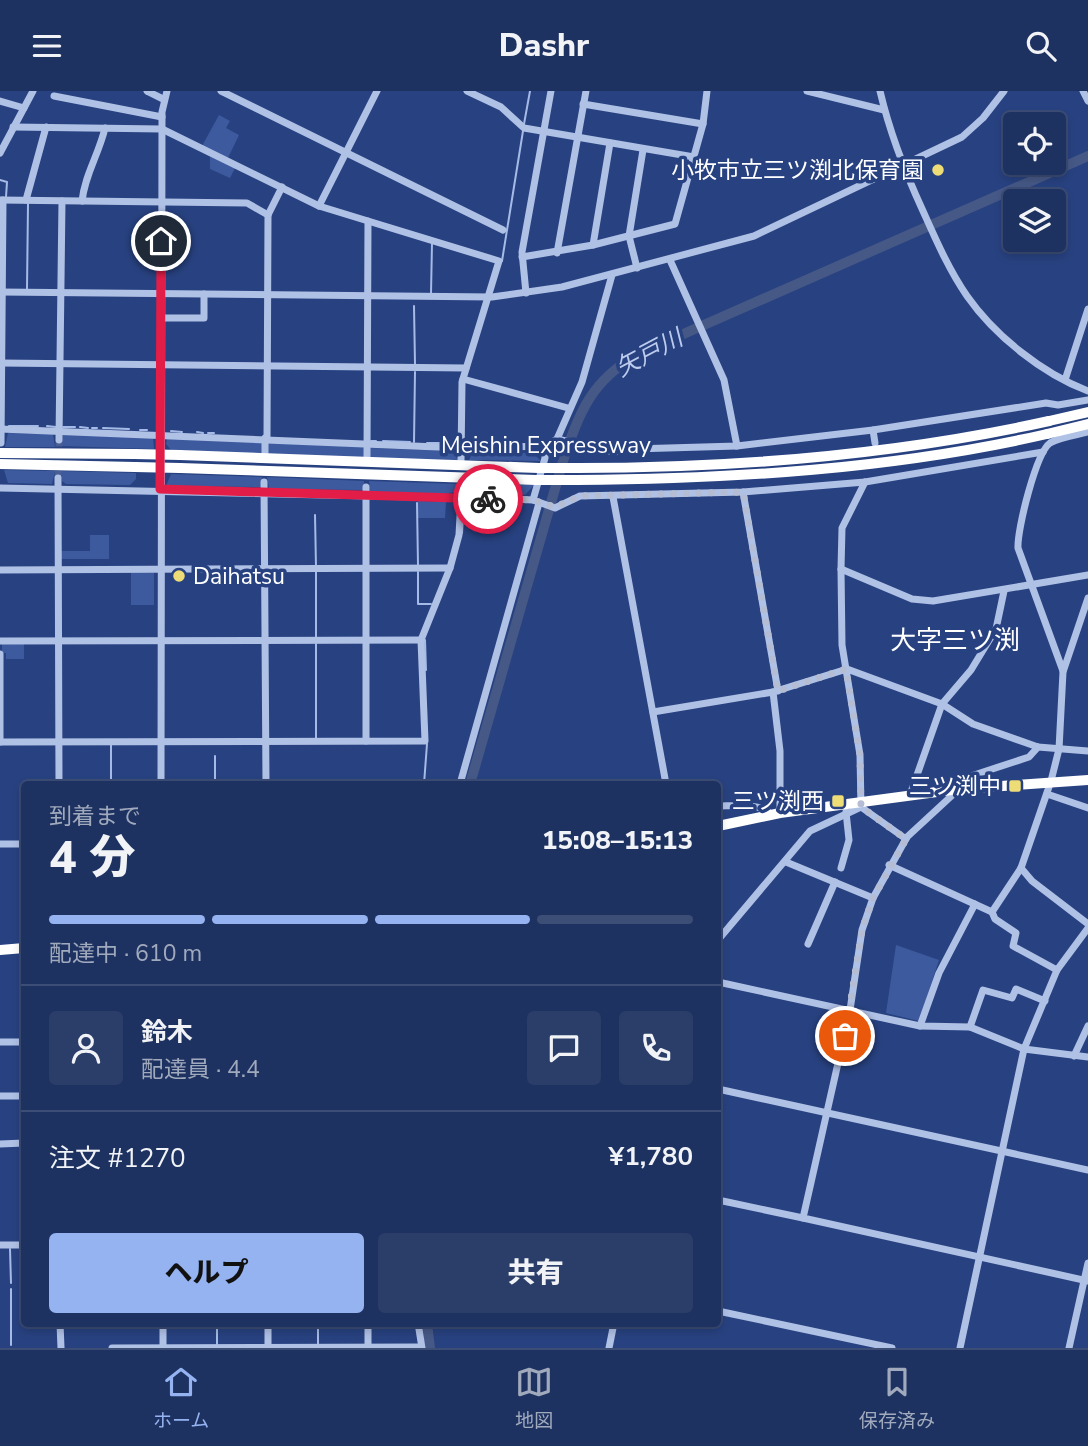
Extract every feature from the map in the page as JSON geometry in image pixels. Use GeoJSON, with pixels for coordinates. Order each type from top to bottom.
{"type":"FeatureCollection","features":[{"type":"Feature","properties":{"kind":"highway","name":"Meishin Expressway"},"geometry":{"type":"LineString","coordinates":[[577,474],[823,457],[941,441],[1088,412]]}},
{"type":"Feature","properties":{"kind":"highway","name":"Meishin Expressway"},"geometry":{"type":"LineString","coordinates":[[0,464],[725,476],[825,468],[1048,438],[1088,424]]}},
{"type":"Feature","properties":{"kind":"highway","name":"Meishin Expressway"},"geometry":{"type":"LineString","coordinates":[[1,448],[537,474]]}},
{"type":"Feature","properties":{"kind":"highway"},"geometry":{"type":"LineString","coordinates":[[721,825],[775,814],[959,789],[1088,780]]}},
{"type":"Feature","properties":{"kind":"highway"},"geometry":{"type":"LineString","coordinates":[[0,950],[21,949]]}},
{"type":"Feature","properties":{"kind":"street"},"geometry":{"type":"LineString","coordinates":[[0,153],[33,91]]}},
{"type":"Feature","properties":{"kind":"street"},"geometry":{"type":"LineString","coordinates":[[147,91],[165,95],[162,117],[160,365],[161,781]]}},
{"type":"Feature","properties":{"kind":"street"},"geometry":{"type":"LineString","coordinates":[[221,91],[503,230]]}},
{"type":"Feature","properties":{"kind":"street"},"geometry":{"type":"LineString","coordinates":[[319,206],[377,91]]}},
{"type":"Feature","properties":{"kind":"street"},"geometry":{"type":"LineString","coordinates":[[467,91],[501,107],[524,128],[694,157]]}},
{"type":"Feature","properties":{"kind":"street"},"geometry":{"type":"LineString","coordinates":[[526,293],[522,257],[551,91]]}},
{"type":"Feature","properties":{"kind":"street"},"geometry":{"type":"LineString","coordinates":[[557,253],[586,91]]}},
{"type":"Feature","properties":{"kind":"street"},"geometry":{"type":"LineString","coordinates":[[522,257],[557,253],[675,224],[703,124],[706,91]]}},
{"type":"Feature","properties":{"kind":"street"},"geometry":{"type":"LineString","coordinates":[[807,91],[884,110]]}},
{"type":"Feature","properties":{"kind":"street"},"geometry":{"type":"LineString","coordinates":[[880,91],[902,167],[957,280],[984,316],[1042,366],[1088,391]]}},
{"type":"Feature","properties":{"kind":"street"},"geometry":{"type":"LineString","coordinates":[[1,292],[488,297],[526,293],[612,275],[754,236],[962,137],[983,118],[1004,91]]}},
{"type":"Feature","properties":{"kind":"street"},"geometry":{"type":"LineString","coordinates":[[1083,91],[1088,100]]}},
{"type":"Feature","properties":{"kind":"street"},"geometry":{"type":"LineString","coordinates":[[54,96],[162,117]]}},
{"type":"Feature","properties":{"kind":"street"},"geometry":{"type":"LineString","coordinates":[[0,101],[24,108]]}},
{"type":"Feature","properties":{"kind":"street"},"geometry":{"type":"LineString","coordinates":[[583,104],[703,124]]}},
{"type":"Feature","properties":{"kind":"street"},"geometry":{"type":"LineString","coordinates":[[13,127],[162,129],[319,206],[499,261],[463,379],[461,460]]}},
{"type":"Feature","properties":{"kind":"street"},"geometry":{"type":"LineString","coordinates":[[26,200],[46,127]]}},
{"type":"Feature","properties":{"kind":"street"},"geometry":{"type":"LineString","coordinates":[[82,201],[89,170],[99,153],[105,128]]}},
{"type":"Feature","properties":{"kind":"street"},"geometry":{"type":"LineString","coordinates":[[593,245],[610,143]]}},
{"type":"Feature","properties":{"kind":"street"},"geometry":{"type":"LineString","coordinates":[[637,268],[629,236],[643,150]]}},
{"type":"Feature","properties":{"kind":"street"},"geometry":{"type":"LineString","coordinates":[[265,453],[268,215],[282,187]]}},
{"type":"Feature","properties":{"kind":"street"},"geometry":{"type":"LineString","coordinates":[[1,448],[2,200],[247,203],[268,215]]}},
{"type":"Feature","properties":{"kind":"street"},"geometry":{"type":"LineString","coordinates":[[59,440],[62,201]]}},
{"type":"Feature","properties":{"kind":"street"},"geometry":{"type":"LineString","coordinates":[[367,457],[368,221]]}},
{"type":"Feature","properties":{"kind":"street"},"geometry":{"type":"LineString","coordinates":[[670,260],[724,380],[737,446]]}},
{"type":"Feature","properties":{"kind":"street"},"geometry":{"type":"LineString","coordinates":[[558,439],[568,408],[582,382],[612,275]]}},
{"type":"Feature","properties":{"kind":"street"},"geometry":{"type":"LineString","coordinates":[[161,318],[204,318],[204,294]]}},
{"type":"Feature","properties":{"kind":"street"},"geometry":{"type":"LineString","coordinates":[[1065,380],[1088,309]]}},
{"type":"Feature","properties":{"kind":"street"},"geometry":{"type":"LineString","coordinates":[[1,363],[466,368]]}},
{"type":"Feature","properties":{"kind":"street"},"geometry":{"type":"LineString","coordinates":[[463,379],[568,408]]}},
{"type":"Feature","properties":{"kind":"street"},"geometry":{"type":"LineString","coordinates":[[1,429],[462,448],[544,446],[558,439],[613,456],[633,449],[737,446],[873,431],[1046,403],[1058,405],[1088,400]]}},
{"type":"Feature","properties":{"kind":"street"},"geometry":{"type":"LineString","coordinates":[[1058,405],[1022,513],[1018,548],[1063,672]]}},
{"type":"Feature","properties":{"kind":"street"},"geometry":{"type":"LineString","coordinates":[[873,431],[875,443]]}},
{"type":"Feature","properties":{"kind":"street"},"geometry":{"type":"LineString","coordinates":[[1048,438],[1088,432]]}},
{"type":"Feature","properties":{"kind":"street"},"geometry":{"type":"LineString","coordinates":[[461,781],[537,502],[545,458],[544,446]]}},
{"type":"Feature","properties":{"kind":"street"},"geometry":{"type":"LineString","coordinates":[[0,488],[366,491],[537,502],[555,507],[580,496],[743,492],[865,482],[1043,453]]}},
{"type":"Feature","properties":{"kind":"street"},"geometry":{"type":"LineString","coordinates":[[878,468],[880,480]]}},
{"type":"Feature","properties":{"kind":"street"},"geometry":{"type":"LineString","coordinates":[[58,478],[59,781]]}},
{"type":"Feature","properties":{"kind":"street"},"geometry":{"type":"LineString","coordinates":[[264,482],[266,781]]}},
{"type":"Feature","properties":{"kind":"street"},"geometry":{"type":"LineString","coordinates":[[865,482],[842,528],[842,645],[860,755],[862,804],[906,839]]}},
{"type":"Feature","properties":{"kind":"street"},"geometry":{"type":"LineString","coordinates":[[0,654],[0,742],[425,741],[421,640],[450,568],[459,535],[460,486]]}},
{"type":"Feature","properties":{"kind":"street"},"geometry":{"type":"LineString","coordinates":[[608,487],[665,781]]}},
{"type":"Feature","properties":{"kind":"street"},"geometry":{"type":"LineString","coordinates":[[366,491],[366,741]]}},
{"type":"Feature","properties":{"kind":"street"},"geometry":{"type":"LineString","coordinates":[[721,806],[743,806],[775,814],[780,751],[776,691],[743,492]]}},
{"type":"Feature","properties":{"kind":"street"},"geometry":{"type":"LineString","coordinates":[[0,570],[450,568]]}},
{"type":"Feature","properties":{"kind":"street"},"geometry":{"type":"LineString","coordinates":[[841,569],[912,599],[933,601],[1088,575]]}},
{"type":"Feature","properties":{"kind":"street"},"geometry":{"type":"LineString","coordinates":[[911,795],[942,704],[971,670],[996,629],[1004,591]]}},
{"type":"Feature","properties":{"kind":"street"},"geometry":{"type":"LineString","coordinates":[[992,912],[1021,869],[1051,781],[1059,749],[1063,672],[1088,598]]}},
{"type":"Feature","properties":{"kind":"street"},"geometry":{"type":"LineString","coordinates":[[0,641],[421,640]]}},
{"type":"Feature","properties":{"kind":"street"},"geometry":{"type":"LineString","coordinates":[[653,712],[776,691],[846,669],[942,704],[973,724],[1038,747],[1088,751]]}},
{"type":"Feature","properties":{"kind":"street"},"geometry":{"type":"LineString","coordinates":[[803,1218],[850,1010],[855,961],[873,898],[889,865],[906,839],[959,789],[965,778],[1029,757],[1038,747]]}},
{"type":"Feature","properties":{"kind":"street"},"geometry":{"type":"LineString","coordinates":[[1046,794],[1088,808]]}},
{"type":"Feature","properties":{"kind":"street"},"geometry":{"type":"LineString","coordinates":[[721,937],[810,831],[862,804]]}},
{"type":"Feature","properties":{"kind":"street"},"geometry":{"type":"LineString","coordinates":[[841,868],[849,840],[846,813]]}},
{"type":"Feature","properties":{"kind":"street"},"geometry":{"type":"LineString","coordinates":[[0,844],[21,844]]}},
{"type":"Feature","properties":{"kind":"street"},"geometry":{"type":"LineString","coordinates":[[786,862],[873,898]]}},
{"type":"Feature","properties":{"kind":"street"},"geometry":{"type":"LineString","coordinates":[[889,865],[992,912],[995,919],[1016,933],[1013,946],[1057,969]]}},
{"type":"Feature","properties":{"kind":"street"},"geometry":{"type":"LineString","coordinates":[[960,1348],[1024,1049],[1057,969],[1088,926],[1021,869]]}},
{"type":"Feature","properties":{"kind":"street"},"geometry":{"type":"LineString","coordinates":[[808,944],[835,882]]}},
{"type":"Feature","properties":{"kind":"street"},"geometry":{"type":"LineString","coordinates":[[920,1026],[939,973],[975,904]]}},
{"type":"Feature","properties":{"kind":"street"},"geometry":{"type":"LineString","coordinates":[[721,983],[920,1026],[970,1027],[1024,1049],[1088,1057]]}},
{"type":"Feature","properties":{"kind":"street"},"geometry":{"type":"LineString","coordinates":[[970,1027],[983,990],[1012,997],[1016,989],[1045,1001]]}},
{"type":"Feature","properties":{"kind":"street"},"geometry":{"type":"LineString","coordinates":[[1074,1056],[1088,1026]]}},
{"type":"Feature","properties":{"kind":"street"},"geometry":{"type":"LineString","coordinates":[[0,1042],[21,1042]]}},
{"type":"Feature","properties":{"kind":"street"},"geometry":{"type":"LineString","coordinates":[[721,1090],[1088,1170]]}},
{"type":"Feature","properties":{"kind":"street"},"geometry":{"type":"LineString","coordinates":[[0,1096],[21,1096]]}},
{"type":"Feature","properties":{"kind":"street"},"geometry":{"type":"LineString","coordinates":[[0,1143],[21,1143]]}},
{"type":"Feature","properties":{"kind":"street"},"geometry":{"type":"LineString","coordinates":[[721,1201],[1086,1280]]}},
{"type":"Feature","properties":{"kind":"street"},"geometry":{"type":"LineString","coordinates":[[0,1245],[21,1245]]}},
{"type":"Feature","properties":{"kind":"street"},"geometry":{"type":"LineString","coordinates":[[1069,1348],[1088,1263]]}},
{"type":"Feature","properties":{"kind":"street"},"geometry":{"type":"LineString","coordinates":[[721,1312],[892,1348]]}},
{"type":"Feature","properties":{"kind":"street"},"geometry":{"type":"LineString","coordinates":[[61,1327],[61,1348]]}},
{"type":"Feature","properties":{"kind":"street"},"geometry":{"type":"LineString","coordinates":[[163,1327],[163,1348]]}},
{"type":"Feature","properties":{"kind":"street"},"geometry":{"type":"LineString","coordinates":[[268,1327],[268,1348]]}},
{"type":"Feature","properties":{"kind":"street"},"geometry":{"type":"LineString","coordinates":[[368,1327],[368,1348]]}},
{"type":"Feature","properties":{"kind":"street"},"geometry":{"type":"LineString","coordinates":[[112,1348],[422,1347],[419,1327]]}},
{"type":"Feature","properties":{"kind":"street"},"geometry":{"type":"LineString","coordinates":[[609,1348],[613,1327]]}},
{"type":"Feature","properties":{"kind":"shaded area"},"geometry":{"type":"Polygon","coordinates":[[[219,115],[230,121],[226,128],[239,135],[228,158],[202,146],[219,115]]]}},
{"type":"Feature","properties":{"kind":"shaded area"},"geometry":{"type":"Polygon","coordinates":[[[210,153],[236,166],[230,178],[210,169],[210,153]]]}},
{"type":"Feature","properties":{"kind":"shaded area"},"geometry":{"type":"Polygon","coordinates":[[[8,433],[53,434],[55,447],[5,447],[8,433]]]}},
{"type":"Feature","properties":{"kind":"shaded area"},"geometry":{"type":"Polygon","coordinates":[[[63,434],[153,437],[154,449],[61,446],[63,434]]]}},
{"type":"Feature","properties":{"kind":"shaded area"},"geometry":{"type":"Polygon","coordinates":[[[167,439],[263,442],[263,454],[171,450],[166,444],[167,439]]]}},
{"type":"Feature","properties":{"kind":"shaded area"},"geometry":{"type":"Polygon","coordinates":[[[267,443],[364,447],[364,458],[267,454],[267,443]]]}},
{"type":"Feature","properties":{"kind":"shaded area"},"geometry":{"type":"Polygon","coordinates":[[[370,448],[452,451],[458,460],[369,458],[370,448]]]}},
{"type":"Feature","properties":{"kind":"shaded area"},"geometry":{"type":"Polygon","coordinates":[[[473,452],[533,453],[541,461],[469,460],[473,452]]]}},
{"type":"Feature","properties":{"kind":"shaded area"},"geometry":{"type":"Polygon","coordinates":[[[4,470],[55,471],[52,484],[8,483],[4,470]]]}},
{"type":"Feature","properties":{"kind":"shaded area"},"geometry":{"type":"Polygon","coordinates":[[[61,471],[136,473],[136,479],[130,485],[66,484],[62,481],[61,471]]]}},
{"type":"Feature","properties":{"kind":"shaded area"},"geometry":{"type":"Polygon","coordinates":[[[171,474],[262,477],[262,487],[166,486],[171,474]]]}},
{"type":"Feature","properties":{"kind":"shaded area"},"geometry":{"type":"Polygon","coordinates":[[[267,477],[364,481],[364,490],[269,489],[267,477]]]}},
{"type":"Feature","properties":{"kind":"shaded area"},"geometry":{"type":"Polygon","coordinates":[[[369,481],[458,484],[455,492],[445,494],[370,493],[369,481]]]}},
{"type":"Feature","properties":{"kind":"shaded area"},"geometry":{"type":"Polygon","coordinates":[[[468,484],[534,485],[525,495],[475,495],[468,484]]]}},
{"type":"Feature","properties":{"kind":"shaded area"},"geometry":{"type":"Polygon","coordinates":[[[418,501],[446,502],[445,518],[418,518],[418,501]]]}},
{"type":"Feature","properties":{"kind":"shaded area"},"geometry":{"type":"Polygon","coordinates":[[[90,535],[109,535],[109,559],[60,559],[60,551],[90,551],[90,535]]]}},
{"type":"Feature","properties":{"kind":"shaded area"},"geometry":{"type":"Polygon","coordinates":[[[131,571],[154,573],[154,605],[131,605],[131,571]]]}},
{"type":"Feature","properties":{"kind":"shaded area"},"geometry":{"type":"Polygon","coordinates":[[[2,644],[24,644],[24,659],[6,659],[6,653],[2,653],[2,644]]]}},
{"type":"Feature","properties":{"kind":"shaded area"},"geometry":{"type":"Polygon","coordinates":[[[896,945],[939,960],[919,1021],[886,1013],[896,945]]]}},
{"type":"Feature","properties":{"kind":"waterway"},"geometry":{"type":"LineString","coordinates":[[524,124],[530,91]]}},
{"type":"Feature","properties":{"kind":"waterway"},"geometry":{"type":"LineString","coordinates":[[502,261],[523,131]]}},
{"type":"Feature","properties":{"kind":"waterway","name":"矢戸川"},"geometry":{"type":"LineString","coordinates":[[471,781],[563,461],[582,412],[609,375],[638,354],[1088,156]]}},
{"type":"Feature","properties":{"kind":"waterway"},"geometry":{"type":"LineString","coordinates":[[0,180],[7,182],[6,197]]}},
{"type":"Feature","properties":{"kind":"waterway"},"geometry":{"type":"LineString","coordinates":[[27,289],[28,204]]}},
{"type":"Feature","properties":{"kind":"waterway"},"geometry":{"type":"LineString","coordinates":[[431,294],[432,243]]}},
{"type":"Feature","properties":{"kind":"waterway"},"geometry":{"type":"LineString","coordinates":[[414,306],[415,364]]}},
{"type":"Feature","properties":{"kind":"waterway"},"geometry":{"type":"LineString","coordinates":[[414,442],[415,372]]}},
{"type":"Feature","properties":{"kind":"waterway"},"geometry":{"type":"LineString","coordinates":[[9,426],[38,426]]}},
{"type":"Feature","properties":{"kind":"waterway"},"geometry":{"type":"LineString","coordinates":[[47,426],[56,427]]}},
{"type":"Feature","properties":{"kind":"waterway"},"geometry":{"type":"LineString","coordinates":[[63,427],[75,427]]}},
{"type":"Feature","properties":{"kind":"waterway"},"geometry":{"type":"LineString","coordinates":[[80,427],[88,428]]}},
{"type":"Feature","properties":{"kind":"waterway"},"geometry":{"type":"LineString","coordinates":[[92,428],[97,428]]}},
{"type":"Feature","properties":{"kind":"waterway"},"geometry":{"type":"LineString","coordinates":[[103,428],[129,429]]}},
{"type":"Feature","properties":{"kind":"waterway"},"geometry":{"type":"LineString","coordinates":[[140,430],[147,430]]}},
{"type":"Feature","properties":{"kind":"waterway"},"geometry":{"type":"LineString","coordinates":[[171,431],[182,432]]}},
{"type":"Feature","properties":{"kind":"waterway"},"geometry":{"type":"LineString","coordinates":[[197,432],[203,433]]}},
{"type":"Feature","properties":{"kind":"waterway"},"geometry":{"type":"LineString","coordinates":[[208,433],[214,433]]}},
{"type":"Feature","properties":{"kind":"waterway"},"geometry":{"type":"LineString","coordinates":[[371,441],[376,441]]}},
{"type":"Feature","properties":{"kind":"waterway"},"geometry":{"type":"LineString","coordinates":[[383,441],[410,442]]}},
{"type":"Feature","properties":{"kind":"waterway"},"geometry":{"type":"LineString","coordinates":[[427,443],[458,443]]}},
{"type":"Feature","properties":{"kind":"waterway"},"geometry":{"type":"LineString","coordinates":[[464,486],[464,494]]}},
{"type":"Feature","properties":{"kind":"waterway"},"geometry":{"type":"LineString","coordinates":[[417,503],[418,565]]}},
{"type":"Feature","properties":{"kind":"waterway"},"geometry":{"type":"LineString","coordinates":[[462,533],[464,503]]}},
{"type":"Feature","properties":{"kind":"waterway"},"geometry":{"type":"LineString","coordinates":[[315,515],[316,567]]}},
{"type":"Feature","properties":{"kind":"waterway"},"geometry":{"type":"LineString","coordinates":[[316,572],[316,637]]}},
{"type":"Feature","properties":{"kind":"waterway"},"geometry":{"type":"LineString","coordinates":[[418,572],[418,604],[431,604]]}},
{"type":"Feature","properties":{"kind":"waterway"},"geometry":{"type":"LineString","coordinates":[[425,640],[426,670]]}},
{"type":"Feature","properties":{"kind":"waterway"},"geometry":{"type":"LineString","coordinates":[[316,644],[316,738]]}},
{"type":"Feature","properties":{"kind":"waterway"},"geometry":{"type":"LineString","coordinates":[[424,781],[427,744]]}},
{"type":"Feature","properties":{"kind":"waterway"},"geometry":{"type":"LineString","coordinates":[[111,745],[111,781]]}},
{"type":"Feature","properties":{"kind":"waterway"},"geometry":{"type":"LineString","coordinates":[[215,756],[215,781]]}},
{"type":"Feature","properties":{"kind":"waterway"},"geometry":{"type":"LineString","coordinates":[[10,1249],[11,1283]]}},
{"type":"Feature","properties":{"kind":"waterway"},"geometry":{"type":"LineString","coordinates":[[11,1289],[11,1345]]}},
{"type":"Feature","properties":{"kind":"waterway"},"geometry":{"type":"LineString","coordinates":[[217,1327],[217,1344]]}},
{"type":"Feature","properties":{"kind":"waterway"},"geometry":{"type":"LineString","coordinates":[[318,1327],[318,1344]]}},
{"type":"Feature","properties":{"kind":"waterway","name":"矢戸川"},"geometry":{"type":"LineString","coordinates":[[427,1327],[430,1348]]}},
{"type":"Feature","properties":{"kind":"tunnel"},"geometry":{"type":"LineString","coordinates":[[58,478],[59,440]]}},
{"type":"Feature","properties":{"kind":"way so far"},"geometry":{"type":"LineString","coordinates":[[488,499],[533,500],[555,507],[580,496],[743,492],[778,691],[846,669],[860,755],[861,807],[906,839],[889,865],[873,898],[862,930],[845,1036]]}},
{"type":"Feature","properties":{"kind":"place","name":"小牧市立三ツ渕北保育園"},"geometry":{"type":"Point","coordinates":[938,170]}},
{"type":"Feature","properties":{"kind":"place","name":"Daihatsu"},"geometry":{"type":"Point","coordinates":[179,576]}},
{"type":"Feature","properties":{"kind":"place","name":"三ツ渕中"},"geometry":{"type":"Point","coordinates":[1015,786]}},
{"type":"Feature","properties":{"kind":"place","name":"三ツ渕西"},"geometry":{"type":"Point","coordinates":[838,801]}},
{"type":"Feature","properties":{"kind":"district","name":"大字三ツ渕"},"geometry":{"type":"Point","coordinates":[955,640]}},
{"type":"Feature","properties":{"kind":"route"},"geometry":{"type":"LineString","coordinates":[[161,241],[160,489],[488,499]]}}]}
